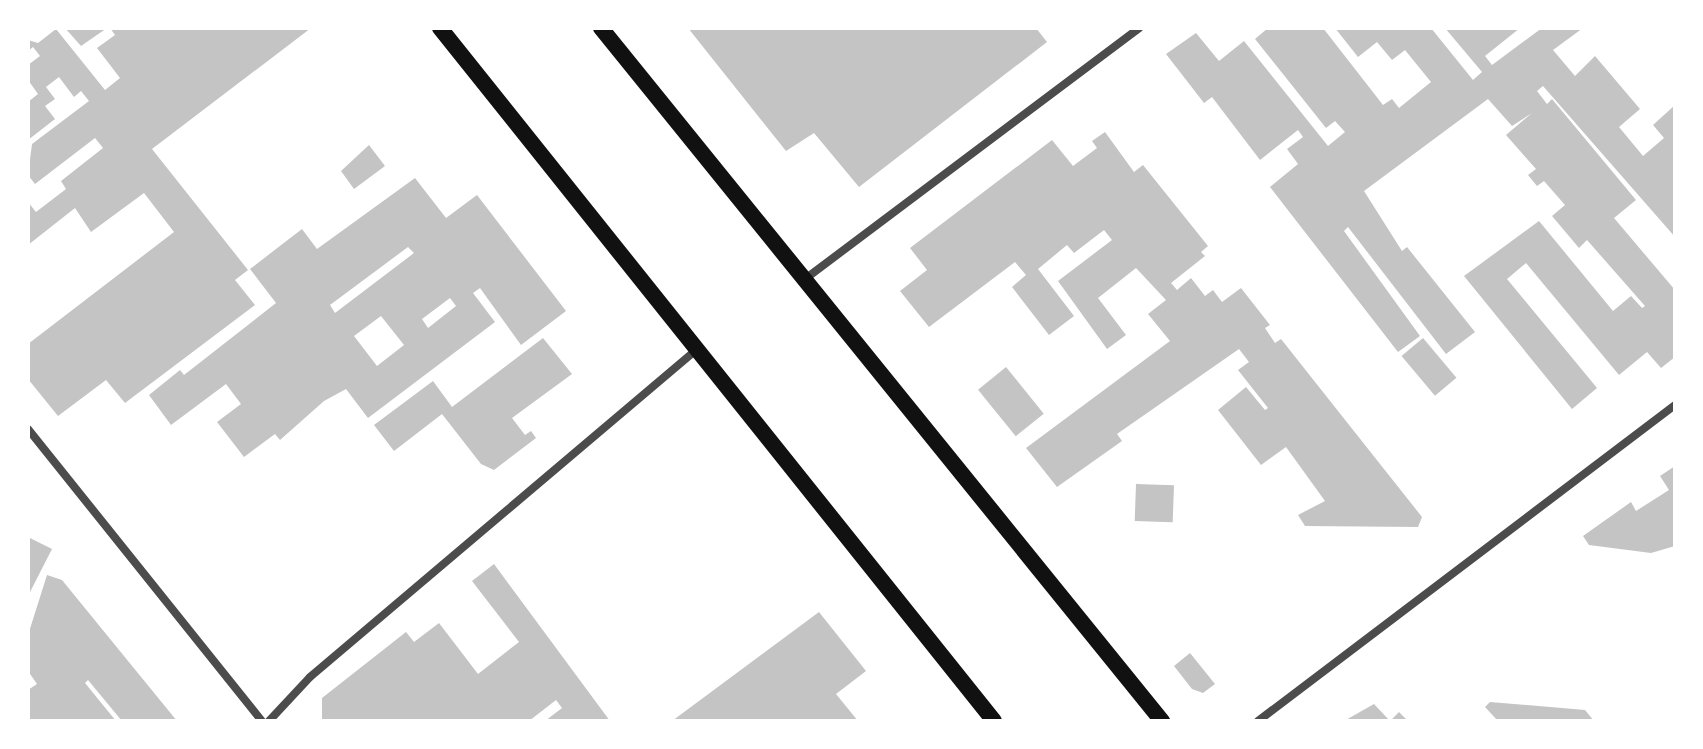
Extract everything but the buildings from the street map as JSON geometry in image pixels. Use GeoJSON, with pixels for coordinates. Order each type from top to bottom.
{"type":"FeatureCollection","features":[{"type":"Feature","properties":{"kind":"main road"},"geometry":{"type":"LineString","coordinates":[[440,28],[695,351],[994,721]]}},
{"type":"Feature","properties":{"kind":"main road"},"geometry":{"type":"LineString","coordinates":[[601,28],[1162,721]]}},
{"type":"Feature","properties":{"kind":"street"},"geometry":{"type":"LineString","coordinates":[[805,279],[1139,28]]}},
{"type":"Feature","properties":{"kind":"street"},"geometry":{"type":"LineString","coordinates":[[269,721],[310,677],[695,351]]}},
{"type":"Feature","properties":{"kind":"street"},"geometry":{"type":"LineString","coordinates":[[1258,721],[1675,405]]}},
{"type":"Feature","properties":{"kind":"street"},"geometry":{"type":"LineString","coordinates":[[28,429],[262,721]]}}]}
